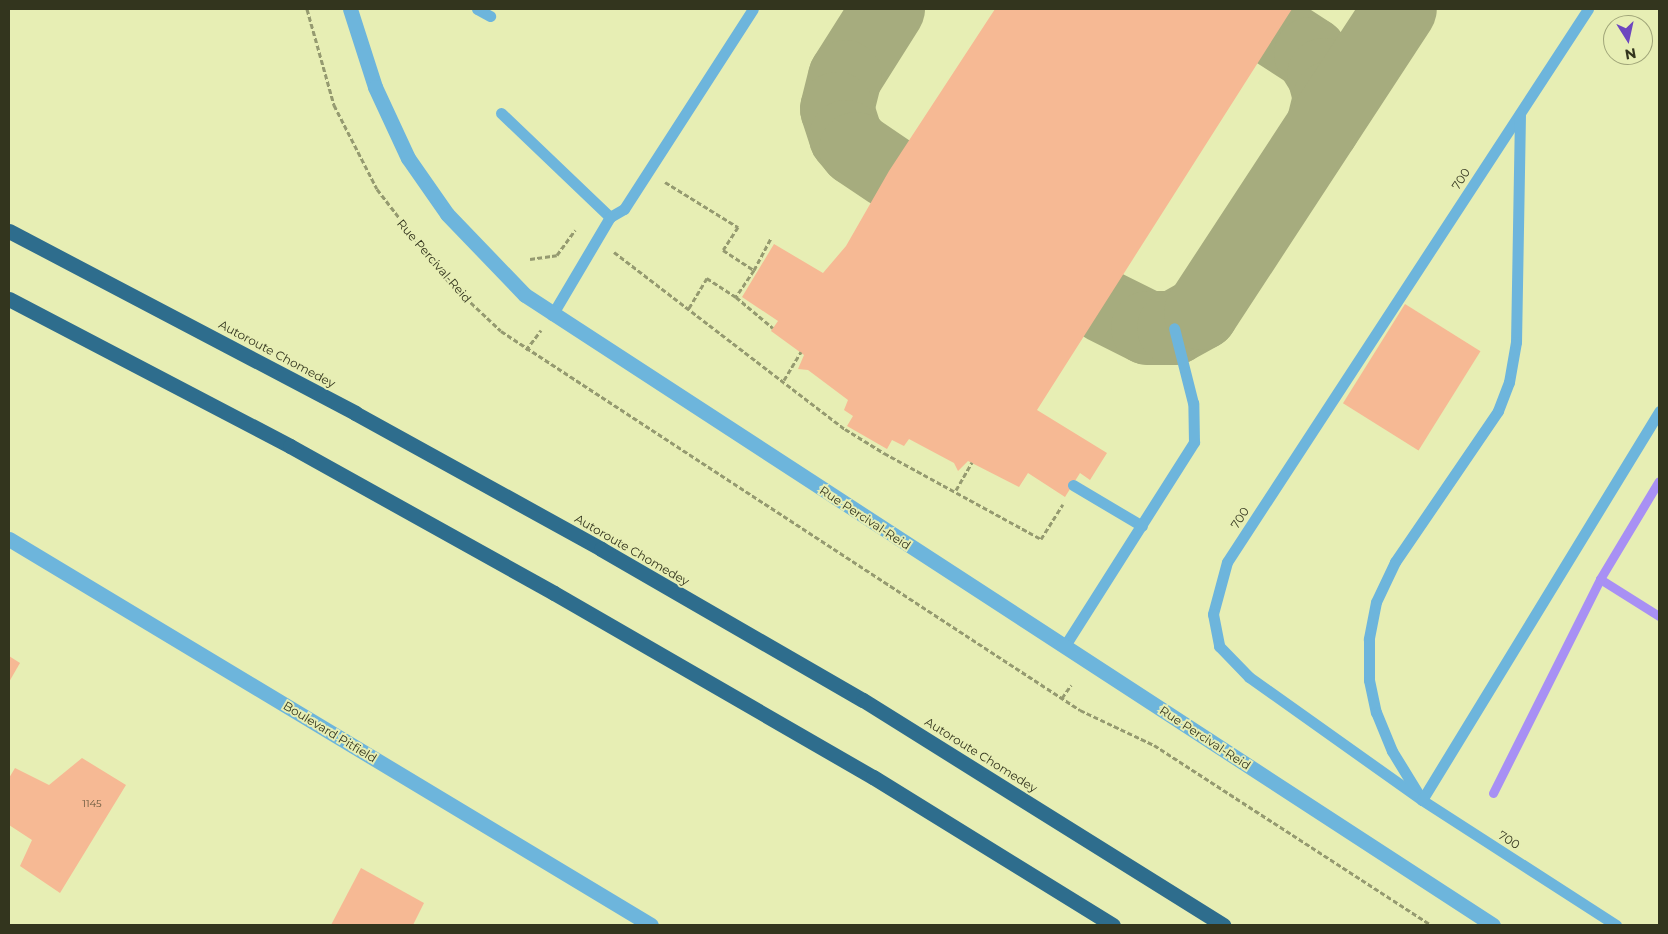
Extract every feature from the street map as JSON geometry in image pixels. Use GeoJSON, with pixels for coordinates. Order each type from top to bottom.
{"type":"FeatureCollection","features":[{"type":"Feature","properties":{"kind":"highway","name":"Autoroute Chomedey"},"geometry":{"type":"LineString","coordinates":[[9,231],[346,408],[601,550],[871,705],[1223,925]]}},
{"type":"Feature","properties":{"kind":"highway"},"geometry":{"type":"LineString","coordinates":[[9,299],[290,446],[554,593],[872,778],[1113,925]]}},
{"type":"Feature","properties":{"kind":"street","name":"Rue Percival-Reid"},"geometry":{"type":"LineString","coordinates":[[350,9],[390,123],[426,187],[490,262],[552,315],[1493,925]]}},
{"type":"Feature","properties":{"kind":"street","name":"Boulevard Pitfield"},"geometry":{"type":"LineString","coordinates":[[9,539],[651,925]]}},
{"type":"Feature","properties":{"kind":"lane"},"geometry":{"type":"LineString","coordinates":[[477,9],[490,16]]}},
{"type":"Feature","properties":{"kind":"lane"},"geometry":{"type":"LineString","coordinates":[[552,315],[610,217],[624,209],[752,9]]}},
{"type":"Feature","properties":{"kind":"lane","name":"700"},"geometry":{"type":"LineString","coordinates":[[1588,9],[1228,562],[1213,614],[1219,646],[1249,677],[1422,800],[1616,925]]}},
{"type":"Feature","properties":{"kind":"lane"},"geometry":{"type":"LineString","coordinates":[[501,113],[610,217]]}},
{"type":"Feature","properties":{"kind":"lane"},"geometry":{"type":"LineString","coordinates":[[1520,113],[1516,342],[1509,382],[1498,411],[1395,562],[1376,602],[1369,639],[1369,680],[1376,712],[1392,751],[1422,800],[1659,411]]}},
{"type":"Feature","properties":{"kind":"lane"},"geometry":{"type":"LineString","coordinates":[[1064,647],[1194,442],[1193,403],[1174,328]]}},
{"type":"Feature","properties":{"kind":"lane"},"geometry":{"type":"LineString","coordinates":[[1072,485],[1142,526]]}},
{"type":"Feature","properties":{"kind":"path","name":"Rue Percival-Reid"},"geometry":{"type":"LineString","coordinates":[[307,9],[334,105],[377,189],[449,282],[526,350],[1062,698],[1154,745],[1431,925]]}},
{"type":"Feature","properties":{"kind":"path"},"geometry":{"type":"LineString","coordinates":[[661,183],[668,182],[738,227],[724,250],[754,270]]}},
{"type":"Feature","properties":{"kind":"path"},"geometry":{"type":"LineString","coordinates":[[530,258],[557,255],[575,230]]}},
{"type":"Feature","properties":{"kind":"path"},"geometry":{"type":"LineString","coordinates":[[736,298],[771,238]]}},
{"type":"Feature","properties":{"kind":"path"},"geometry":{"type":"LineString","coordinates":[[614,252],[688,310],[865,439],[1041,539],[1063,504]]}},
{"type":"Feature","properties":{"kind":"path"},"geometry":{"type":"LineString","coordinates":[[688,310],[707,278],[774,328]]}},
{"type":"Feature","properties":{"kind":"path"},"geometry":{"type":"LineString","coordinates":[[526,350],[552,315]]}},
{"type":"Feature","properties":{"kind":"path"},"geometry":{"type":"LineString","coordinates":[[784,380],[801,352]]}},
{"type":"Feature","properties":{"kind":"path"},"geometry":{"type":"LineString","coordinates":[[956,490],[972,462]]}},
{"type":"Feature","properties":{"kind":"path"},"geometry":{"type":"LineString","coordinates":[[1062,698],[1071,685]]}},
{"type":"Feature","properties":{"kind":"building"},"geometry":{"type":"Polygon","coordinates":[[[995,9],[1292,9],[1037,410],[1107,453],[1090,480],[1080,473],[1065,497],[1028,473],[1019,487],[968,461],[958,471],[954,463],[909,439],[904,446],[892,440],[887,449],[847,426],[853,416],[844,410],[848,400],[808,370],[798,369],[804,355],[771,331],[778,321],[742,297],[774,244],[823,273],[846,246],[889,171],[995,9]]]}},
{"type":"Feature","properties":{"kind":"building"},"geometry":{"type":"Polygon","coordinates":[[[1405,304],[1480,351],[1418,450],[1343,403],[1405,304]]]}},
{"type":"Feature","properties":{"kind":"building"},"geometry":{"type":"Polygon","coordinates":[[[9,656],[20,663],[9,682],[9,656]]]}},
{"type":"Feature","properties":{"kind":"building"},"geometry":{"type":"Polygon","coordinates":[[[82,758],[126,785],[60,893],[20,866],[32,840],[9,825],[9,778],[15,768],[49,785],[82,758]]]}},
{"type":"Feature","properties":{"kind":"building"},"geometry":{"type":"Polygon","coordinates":[[[361,868],[424,903],[413,925],[331,925],[361,868]]]}},
{"type":"Feature","properties":{"kind":"waterway"},"geometry":{"type":"LineString","coordinates":[[1493,793],[1600,579],[1659,481]]}},
{"type":"Feature","properties":{"kind":"waterway"},"geometry":{"type":"LineString","coordinates":[[1600,579],[1659,616]]}},
{"type":"Feature","properties":{"kind":"taxiway"},"geometry":{"type":"LineString","coordinates":[[888,9],[845,77],[837,109],[846,137],[856,149],[889,171]]}},
{"type":"Feature","properties":{"kind":"taxiway"},"geometry":{"type":"LineString","coordinates":[[1104,306],[1148,328],[1174,328],[1201,313],[1400,9]]}},
{"type":"Feature","properties":{"kind":"taxiway"},"geometry":{"type":"LineString","coordinates":[[1277,32],[1311,54],[1324,75],[1330,98],[1323,127]]}}]}
